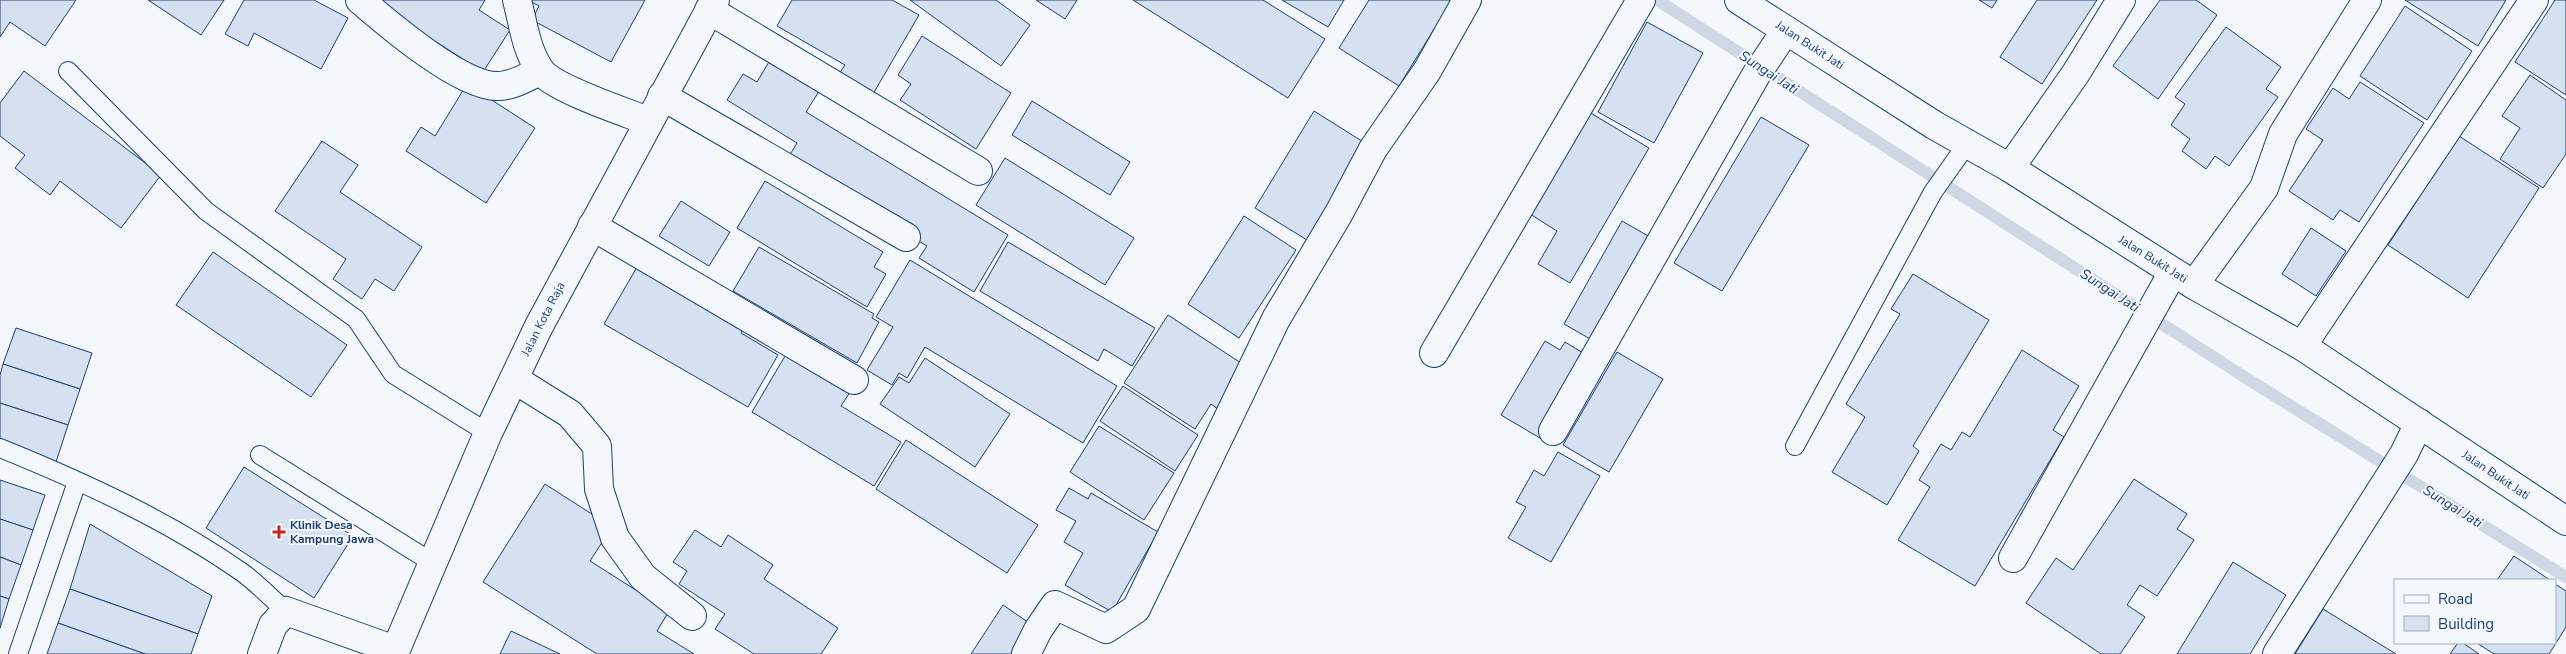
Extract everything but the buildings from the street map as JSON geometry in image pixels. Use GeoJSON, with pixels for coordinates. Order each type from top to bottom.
{"type":"FeatureCollection","features":[{"type":"Feature","properties":{"kind":"street"},"geometry":{"type":"LineString","coordinates":[[360,0],[396,30],[458,74],[496,86],[518,82],[540,71]]}},
{"type":"Feature","properties":{"kind":"street"},"geometry":{"type":"LineString","coordinates":[[517,0],[526,41],[540,71],[568,89],[648,121]]}},
{"type":"Feature","properties":{"kind":"street"},"geometry":{"type":"LineString","coordinates":[[1026,654],[1038,630],[1055,606],[1106,629],[1136,609],[1276,319],[1339,213],[1373,149],[1428,71],[1467,0]]}},
{"type":"Feature","properties":{"kind":"street","name":"Jalan Bukit Jati"},"geometry":{"type":"LineString","coordinates":[[1739,0],[1934,125],[2010,168],[2184,279],[2302,346],[2566,521]]}},
{"type":"Feature","properties":{"kind":"street"},"geometry":{"type":"LineString","coordinates":[[2010,168],[2076,73],[2121,0]]}},
{"type":"Feature","properties":{"kind":"street"},"geometry":{"type":"LineString","coordinates":[[2013,558],[2139,329],[2158,301],[2184,279],[2264,188],[2283,134],[2367,0]]}},
{"type":"Feature","properties":{"kind":"street"},"geometry":{"type":"LineString","coordinates":[[2302,346],[2534,0]]}},
{"type":"Feature","properties":{"kind":"street"},"geometry":{"type":"LineString","coordinates":[[1434,353],[1639,2]]}},
{"type":"Feature","properties":{"kind":"street"},"geometry":{"type":"LineString","coordinates":[[712,5],[978,171]]}},
{"type":"Feature","properties":{"kind":"street","name":"Jalan Kota Raja"},"geometry":{"type":"LineString","coordinates":[[286,611],[395,652],[488,434],[538,326],[712,5]]}},
{"type":"Feature","properties":{"kind":"street"},"geometry":{"type":"LineString","coordinates":[[1553,431],[1763,64],[1786,30]]}},
{"type":"Feature","properties":{"kind":"street"},"geometry":{"type":"LineString","coordinates":[[662,96],[906,237]]}},
{"type":"Feature","properties":{"kind":"street"},"geometry":{"type":"LineString","coordinates":[[592,226],[854,380]]}},
{"type":"Feature","properties":{"kind":"street"},"geometry":{"type":"LineString","coordinates":[[514,379],[570,414],[597,446],[599,489],[615,538],[644,577],[692,616]]}},
{"type":"Feature","properties":{"kind":"street"},"geometry":{"type":"LineString","coordinates":[[2276,654],[2404,454],[2419,423]]}},
{"type":"Feature","properties":{"kind":"street"},"geometry":{"type":"LineString","coordinates":[[262,654],[273,625],[286,611]]}},
{"type":"Feature","properties":{"kind":"lane"},"geometry":{"type":"LineString","coordinates":[[68,71],[206,211],[356,319],[394,374],[488,434]]}},
{"type":"Feature","properties":{"kind":"lane"},"geometry":{"type":"LineString","coordinates":[[1795,446],[1933,192],[1967,144]]}},
{"type":"Feature","properties":{"kind":"lane"},"geometry":{"type":"LineString","coordinates":[[0,448],[60,472],[147,515],[244,574],[286,611]]}},
{"type":"Feature","properties":{"kind":"lane"},"geometry":{"type":"LineString","coordinates":[[260,456],[433,563]]}},
{"type":"Feature","properties":{"kind":"lane"},"geometry":{"type":"LineString","coordinates":[[18,654],[77,482]]}},
{"type":"Feature","properties":{"kind":"waterway","name":"Sungai Jati"},"geometry":{"type":"LineString","coordinates":[[1657,0],[2254,383],[2566,577]]}},
{"type":"Feature","properties":{"kind":"place","name":"Klinik Desa Kampung Jawa"},"geometry":{"type":"Point","coordinates":[279,532]}}]}
